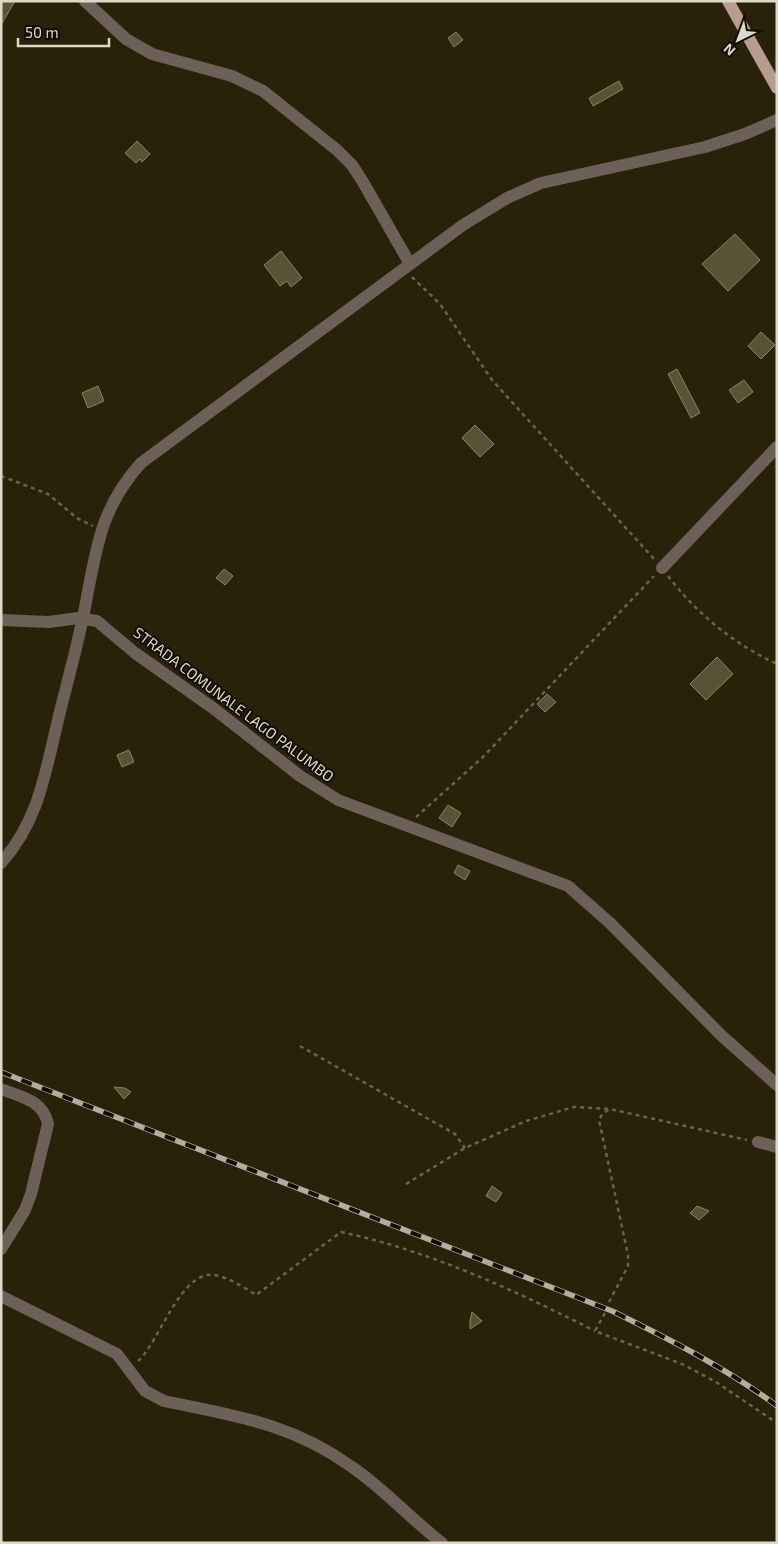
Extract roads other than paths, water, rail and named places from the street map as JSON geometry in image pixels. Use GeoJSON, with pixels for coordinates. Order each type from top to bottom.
{"type":"FeatureCollection","features":[{"type":"Feature","properties":{"kind":"main road"},"geometry":{"type":"LineString","coordinates":[[728,1],[777,88]]}},
{"type":"Feature","properties":{"kind":"street"},"geometry":{"type":"LineString","coordinates":[[85,1],[126,39],[152,54],[232,76],[263,91],[337,150],[352,165],[363,182],[408,266]]}},
{"type":"Feature","properties":{"kind":"street"},"geometry":{"type":"LineString","coordinates":[[1,863],[13,850],[40,799],[83,618],[100,531],[123,483],[153,452],[470,220],[529,187],[705,147],[746,134],[777,120]]}},
{"type":"Feature","properties":{"kind":"street"},"geometry":{"type":"LineString","coordinates":[[662,568],[777,447]]}},
{"type":"Feature","properties":{"kind":"street","name":"STRADA COMUNALE LAGO PALUMBO"},"geometry":{"type":"LineString","coordinates":[[1,620],[49,622],[83,618],[97,621],[135,653],[213,708],[306,780],[348,805],[558,881],[575,891],[639,951],[722,1036],[777,1085]]}},
{"type":"Feature","properties":{"kind":"street"},"geometry":{"type":"LineString","coordinates":[[1,1089],[37,1103],[46,1114],[48,1124],[31,1194],[25,1210],[1,1249]]}},
{"type":"Feature","properties":{"kind":"street"},"geometry":{"type":"LineString","coordinates":[[758,1142],[777,1147]]}},
{"type":"Feature","properties":{"kind":"street"},"geometry":{"type":"LineString","coordinates":[[1,1296],[117,1354],[145,1391],[164,1401],[260,1421],[309,1440],[351,1466],[442,1543]]}},
{"type":"Feature","properties":{"kind":"railway"},"geometry":{"type":"LineString","coordinates":[[1,1072],[612,1311],[676,1343],[738,1379],[777,1406]]}}]}
